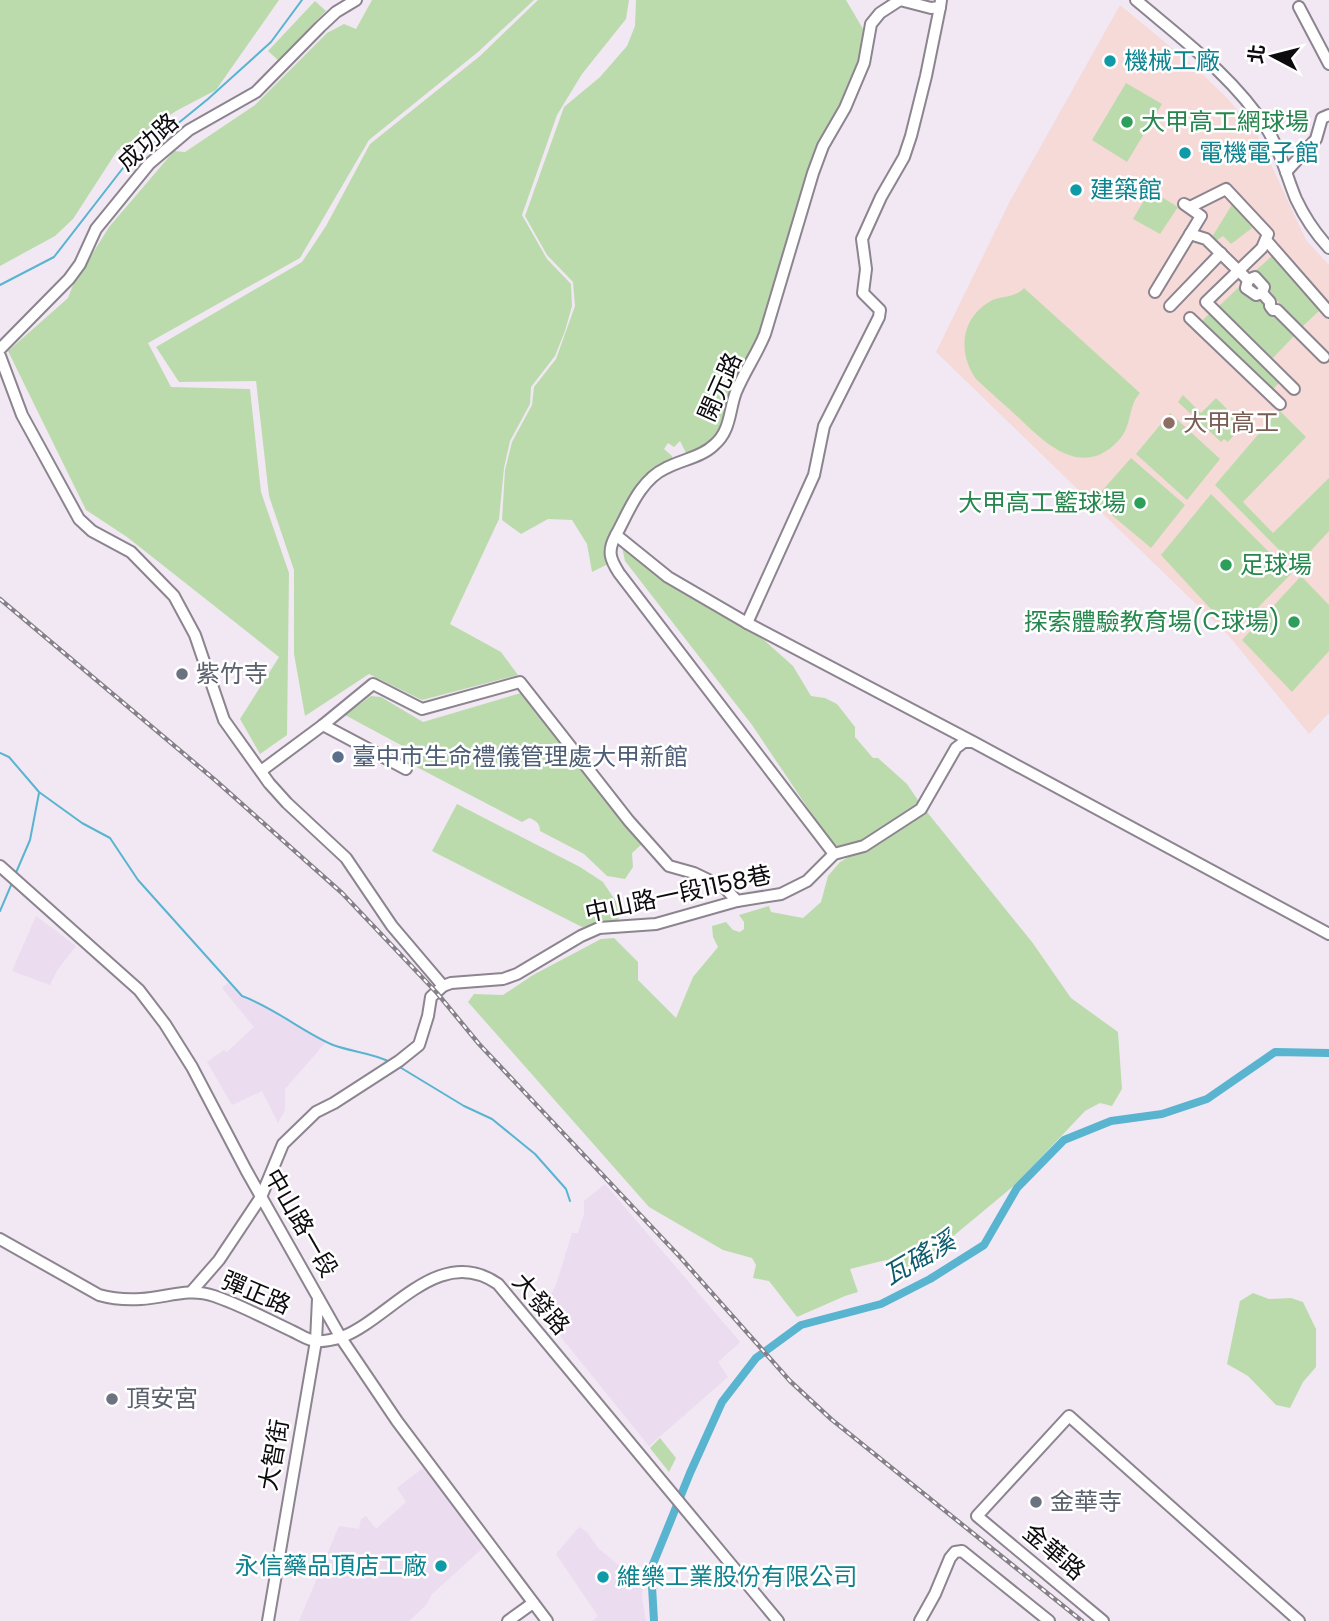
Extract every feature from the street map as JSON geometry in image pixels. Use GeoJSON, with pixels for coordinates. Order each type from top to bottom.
{"type":"FeatureCollection","features":[{"type":"Feature","properties":{"kind":"street","name":"成功路"},"geometry":{"type":"LineString","coordinates":[[0,349],[69,279],[80,264],[96,229],[149,164],[189,130],[256,92],[336,12],[356,0]]}},
{"type":"Feature","properties":{"kind":"street","name":"開元路"},"geometry":{"type":"LineString","coordinates":[[616,535],[642,487],[652,476],[704,452],[714,446],[724,434],[736,392],[765,334],[819,155],[845,108],[864,63],[871,24],[880,13],[900,0],[931,8],[940,4]]}},
{"type":"Feature","properties":{"kind":"street"},"geometry":{"type":"LineString","coordinates":[[1136,0],[1227,79],[1266,127],[1296,199],[1318,236],[1329,248]]}},
{"type":"Feature","properties":{"kind":"street"},"geometry":{"type":"LineString","coordinates":[[747,623],[814,475],[824,426],[879,317],[880,310],[863,293],[866,269],[862,239],[880,197],[904,157],[911,136],[940,4]]}},
{"type":"Feature","properties":{"kind":"street"},"geometry":{"type":"LineString","coordinates":[[1299,7],[1329,64]]}},
{"type":"Feature","properties":{"kind":"street"},"geometry":{"type":"LineString","coordinates":[[1286,172],[1316,139],[1322,118],[1329,115]]}},
{"type":"Feature","properties":{"kind":"street"},"geometry":{"type":"LineString","coordinates":[[1155,292],[1201,216],[1184,204],[1190,207],[1226,189],[1268,234],[1262,248],[1189,319],[1280,404]]}},
{"type":"Feature","properties":{"kind":"street"},"geometry":{"type":"LineString","coordinates":[[1190,234],[1206,239],[1248,279],[1255,277],[1261,282],[1264,287],[1262,293],[1324,356]]}},
{"type":"Feature","properties":{"kind":"street"},"geometry":{"type":"LineString","coordinates":[[1266,240],[1329,312]]}},
{"type":"Feature","properties":{"kind":"street"},"geometry":{"type":"LineString","coordinates":[[1170,306],[1221,253]]}},
{"type":"Feature","properties":{"kind":"street"},"geometry":{"type":"LineString","coordinates":[[1206,302],[1294,389]]}},
{"type":"Feature","properties":{"kind":"street"},"geometry":{"type":"LineString","coordinates":[[0,356],[22,415],[79,519],[92,531],[131,552],[174,596],[195,635],[224,720],[287,803],[346,858],[392,926],[443,986],[431,997],[429,1016],[419,1045],[394,1064],[316,1112],[283,1144],[261,1197],[219,1260],[192,1291]]}},
{"type":"Feature","properties":{"kind":"street"},"geometry":{"type":"LineString","coordinates":[[834,854],[619,573],[611,561],[610,545],[616,535],[668,577],[747,623],[1329,934]]}},
{"type":"Feature","properties":{"kind":"street"},"geometry":{"type":"LineString","coordinates":[[261,771],[373,684],[422,709],[520,682],[629,821],[669,866],[694,873],[725,888],[737,901]]}},
{"type":"Feature","properties":{"kind":"street"},"geometry":{"type":"LineString","coordinates":[[323,725],[406,769]]}},
{"type":"Feature","properties":{"kind":"street","name":"中山路一段1158巷"},"geometry":{"type":"LineString","coordinates":[[443,986],[451,983],[486,982],[510,976],[599,928],[656,924],[737,901],[781,894],[807,881],[834,854],[864,846],[921,809],[956,748],[964,742],[975,743]]}},
{"type":"Feature","properties":{"kind":"street","name":"中山路一段"},"geometry":{"type":"LineString","coordinates":[[0,866],[139,990],[165,1024],[192,1067],[261,1197],[341,1338],[397,1421],[547,1621]]}},
{"type":"Feature","properties":{"kind":"street","name":"彈正路"},"geometry":{"type":"LineString","coordinates":[[0,1239],[99,1295],[116,1300],[192,1291],[212,1295],[316,1341]]}},
{"type":"Feature","properties":{"kind":"street","name":"大發路"},"geometry":{"type":"LineString","coordinates":[[341,1338],[407,1294],[442,1275],[467,1273],[491,1279],[778,1621]]}},
{"type":"Feature","properties":{"kind":"street","name":"大智街"},"geometry":{"type":"LineString","coordinates":[[268,1621],[316,1341],[319,1297]]}},
{"type":"Feature","properties":{"kind":"street"},"geometry":{"type":"LineString","coordinates":[[316,1341],[341,1338]]}},
{"type":"Feature","properties":{"kind":"street","name":"金華路"},"geometry":{"type":"LineString","coordinates":[[1103,1621],[977,1516],[1069,1416],[1299,1621]]}},
{"type":"Feature","properties":{"kind":"street"},"geometry":{"type":"LineString","coordinates":[[920,1621],[950,1558],[955,1552],[962,1551],[1049,1621]]}},
{"type":"Feature","properties":{"kind":"street"},"geometry":{"type":"LineString","coordinates":[[509,1621],[533,1603]]}},
{"type":"Feature","properties":{"kind":"shaded area","name":"大甲高工"},"geometry":{"type":"Polygon","coordinates":[[[1120,5],[1196,68],[1256,132],[1306,240],[1329,265],[1329,713],[1309,734],[1229,636],[936,352],[1010,201],[1120,5]]]}},
{"type":"Feature","properties":{"kind":"shaded area"},"geometry":{"type":"Polygon","coordinates":[[[36,916],[76,946],[58,969],[50,985],[12,971],[36,916]]]}},
{"type":"Feature","properties":{"kind":"shaded area"},"geometry":{"type":"Polygon","coordinates":[[[228,983],[242,998],[264,1005],[326,1042],[285,1089],[285,1110],[278,1123],[262,1091],[232,1105],[207,1062],[224,1050],[227,1052],[254,1027],[222,988],[228,983]]]}},
{"type":"Feature","properties":{"kind":"shaded area"},"geometry":{"type":"Polygon","coordinates":[[[605,1184],[740,1342],[718,1362],[728,1377],[649,1446],[539,1310],[556,1285],[572,1233],[578,1233],[584,1214],[584,1201],[605,1184]]]}},
{"type":"Feature","properties":{"kind":"shaded area"},"geometry":{"type":"Polygon","coordinates":[[[427,1465],[486,1545],[432,1594],[426,1605],[409,1621],[299,1621],[339,1526],[359,1529],[361,1519],[366,1516],[376,1529],[406,1502],[397,1488],[427,1465]]]}},
{"type":"Feature","properties":{"kind":"shaded area","name":"維樂工業股份有限公司"},"geometry":{"type":"Polygon","coordinates":[[[579,1527],[587,1532],[598,1548],[617,1564],[627,1568],[643,1586],[642,1599],[646,1621],[592,1621],[598,1616],[556,1554],[579,1527]]]}},
{"type":"Feature","properties":{"kind":"green space"},"geometry":{"type":"Polygon","coordinates":[[[0,0],[279,0],[216,90],[176,111],[117,151],[73,219],[55,236],[0,266],[0,0]]]}},
{"type":"Feature","properties":{"kind":"green space"},"geometry":{"type":"Polygon","coordinates":[[[372,0],[534,0],[478,52],[369,140],[300,258],[148,343],[171,387],[250,389],[261,492],[289,573],[287,735],[260,754],[240,719],[279,657],[127,537],[86,510],[8,351],[68,298],[73,285],[109,227],[174,151],[185,152],[255,105],[327,33],[344,24],[356,29],[372,0]]]}},
{"type":"Feature","properties":{"kind":"green space"},"geometry":{"type":"Polygon","coordinates":[[[538,0],[629,0],[626,19],[582,74],[557,115],[522,215],[547,259],[571,284],[572,306],[555,356],[531,387],[530,404],[510,441],[504,468],[499,519],[450,624],[501,652],[518,675],[422,700],[369,674],[305,716],[294,654],[294,570],[269,496],[256,381],[179,382],[156,347],[302,262],[326,226],[370,144],[480,56],[538,0]]]}},
{"type":"Feature","properties":{"kind":"green space"},"geometry":{"type":"Polygon","coordinates":[[[636,0],[846,0],[866,34],[854,97],[813,178],[772,326],[738,388],[727,426],[709,444],[687,455],[680,441],[674,447],[668,443],[664,449],[672,456],[672,463],[652,475],[617,539],[613,556],[654,621],[608,564],[592,572],[587,544],[572,520],[548,519],[521,534],[502,520],[505,470],[512,442],[532,405],[534,387],[556,359],[575,306],[573,282],[547,255],[525,216],[564,107],[600,77],[627,46],[635,26],[636,0]]]}},
{"type":"Feature","properties":{"kind":"green space"},"geometry":{"type":"Polygon","coordinates":[[[315,1],[326,11],[278,60],[268,51],[315,1]]]}},
{"type":"Feature","properties":{"kind":"green space","name":"大甲高工網球場"},"geometry":{"type":"Polygon","coordinates":[[[1126,83],[1162,104],[1127,162],[1092,140],[1126,83]]]}},
{"type":"Feature","properties":{"kind":"green space"},"geometry":{"type":"Polygon","coordinates":[[[1150,190],[1178,207],[1160,234],[1133,219],[1150,190]]]}},
{"type":"Feature","properties":{"kind":"green space"},"geometry":{"type":"Polygon","coordinates":[[[1233,203],[1252,228],[1231,244],[1223,236],[1217,240],[1212,237],[1233,203]]]}},
{"type":"Feature","properties":{"kind":"green space"},"geometry":{"type":"Polygon","coordinates":[[[1273,255],[1320,310],[1302,327],[1270,293],[1264,279],[1254,272],[1273,255]]]}},
{"type":"Feature","properties":{"kind":"green space"},"geometry":{"type":"Polygon","coordinates":[[[1239,287],[1260,299],[1296,334],[1271,360],[1219,306],[1239,287]]]}},
{"type":"Feature","properties":{"kind":"green space"},"geometry":{"type":"Polygon","coordinates":[[[1024,288],[1140,393],[1133,404],[1123,435],[1105,452],[1092,457],[1079,457],[1054,448],[976,379],[970,369],[966,359],[965,338],[972,318],[989,302],[1016,294],[1024,288]]]}},
{"type":"Feature","properties":{"kind":"green space"},"geometry":{"type":"Polygon","coordinates":[[[1212,311],[1283,379],[1270,392],[1199,324],[1212,311]]]}},
{"type":"Feature","properties":{"kind":"green space"},"geometry":{"type":"Polygon","coordinates":[[[1183,395],[1201,413],[1216,398],[1243,425],[1228,442],[1224,439],[1221,442],[1178,402],[1183,395]]]}},
{"type":"Feature","properties":{"kind":"green space"},"geometry":{"type":"Polygon","coordinates":[[[1279,410],[1306,437],[1243,502],[1273,533],[1329,478],[1329,531],[1296,567],[1215,485],[1279,410]]]}},
{"type":"Feature","properties":{"kind":"green space","name":"大甲高工籃球場"},"geometry":{"type":"Polygon","coordinates":[[[1170,413],[1220,459],[1187,500],[1136,454],[1170,413]]]}},
{"type":"Feature","properties":{"kind":"green space","name":"大甲高工籃球場"},"geometry":{"type":"Polygon","coordinates":[[[1131,458],[1185,505],[1151,548],[1094,500],[1131,458]]]}},
{"type":"Feature","properties":{"kind":"green space","name":"足球場"},"geometry":{"type":"Polygon","coordinates":[[[1211,494],[1291,574],[1233,633],[1161,555],[1211,494]]]}},
{"type":"Feature","properties":{"kind":"green space"},"geometry":{"type":"Polygon","coordinates":[[[626,542],[756,633],[793,666],[811,696],[825,698],[837,704],[855,727],[855,737],[873,758],[878,758],[907,784],[922,806],[866,842],[834,847],[752,725],[625,561],[622,547],[626,542]]]}},
{"type":"Feature","properties":{"kind":"green space","name":"探索體驗教育場(C球場)"},"geometry":{"type":"Polygon","coordinates":[[[1301,576],[1329,605],[1329,651],[1292,692],[1242,640],[1301,576]]]}},
{"type":"Feature","properties":{"kind":"green space"},"geometry":{"type":"Polygon","coordinates":[[[521,693],[642,844],[632,853],[633,867],[625,879],[607,876],[584,854],[540,831],[534,820],[529,818],[522,822],[407,762],[410,750],[345,715],[371,696],[381,697],[423,722],[521,693]]]}},
{"type":"Feature","properties":{"kind":"green space"},"geometry":{"type":"Polygon","coordinates":[[[457,804],[580,867],[603,882],[623,912],[617,921],[582,927],[432,851],[457,804]]]}},
{"type":"Feature","properties":{"kind":"green space"},"geometry":{"type":"Polygon","coordinates":[[[927,812],[1032,942],[1071,998],[1118,1032],[1122,1089],[1112,1106],[1100,1103],[1085,1111],[1016,1184],[904,1277],[886,1260],[850,1269],[858,1292],[797,1317],[769,1281],[753,1278],[756,1265],[752,1258],[723,1250],[649,1207],[468,1002],[474,994],[503,995],[533,975],[601,939],[614,938],[638,962],[638,980],[676,1018],[693,977],[718,947],[712,926],[726,922],[733,930],[740,932],[744,929],[744,922],[739,915],[769,906],[771,912],[803,918],[821,902],[828,876],[840,862],[927,812]]]}},
{"type":"Feature","properties":{"kind":"green space"},"geometry":{"type":"Polygon","coordinates":[[[1253,1293],[1269,1299],[1291,1298],[1303,1302],[1316,1329],[1316,1367],[1303,1382],[1290,1408],[1276,1405],[1248,1376],[1227,1364],[1240,1301],[1253,1293]]]}},
{"type":"Feature","properties":{"kind":"green space"},"geometry":{"type":"Polygon","coordinates":[[[660,1438],[676,1458],[669,1472],[650,1448],[660,1438]]]}},
{"type":"Feature","properties":{"kind":"waterway"},"geometry":{"type":"LineString","coordinates":[[0,285],[54,257],[123,168],[208,99],[271,42],[302,0]]}},
{"type":"Feature","properties":{"kind":"waterway"},"geometry":{"type":"LineString","coordinates":[[0,753],[9,757],[39,792],[82,823],[110,838],[138,880],[242,996],[333,1045],[390,1062]]}},
{"type":"Feature","properties":{"kind":"waterway"},"geometry":{"type":"LineString","coordinates":[[15,875],[30,840],[39,793]]}},
{"type":"Feature","properties":{"kind":"waterway"},"geometry":{"type":"LineString","coordinates":[[0,911],[12,883]]}},
{"type":"Feature","properties":{"kind":"waterway","name":"瓦磘溪"},"geometry":{"type":"LineString","coordinates":[[654,1621],[651,1569],[722,1402],[756,1358],[801,1325],[881,1304],[930,1279],[984,1245],[1017,1188],[1064,1140],[1111,1121],[1162,1114],[1207,1099],[1275,1052],[1329,1053]]}},
{"type":"Feature","properties":{"kind":"waterway"},"geometry":{"type":"LineString","coordinates":[[398,1066],[464,1106],[492,1119],[535,1154],[566,1189],[570,1201]]}},
{"type":"Feature","properties":{"kind":"railway"},"geometry":{"type":"LineString","coordinates":[[0,599],[215,780],[342,893],[437,993],[479,1044],[680,1257],[790,1381],[831,1419],[1082,1621]]}},
{"type":"Feature","properties":{"kind":"place","name":"機械工廠"},"geometry":{"type":"Point","coordinates":[1110,61]}},
{"type":"Feature","properties":{"kind":"place","name":"大甲高工網球場"},"geometry":{"type":"Point","coordinates":[1127,122]}},
{"type":"Feature","properties":{"kind":"place","name":"電機電子館"},"geometry":{"type":"Point","coordinates":[1185,153]}},
{"type":"Feature","properties":{"kind":"place","name":"建築館"},"geometry":{"type":"Point","coordinates":[1076,190]}},
{"type":"Feature","properties":{"kind":"place","name":"大甲高工"},"geometry":{"type":"Point","coordinates":[1169,423]}},
{"type":"Feature","properties":{"kind":"place","name":"大甲高工籃球場"},"geometry":{"type":"Point","coordinates":[1140,503]}},
{"type":"Feature","properties":{"kind":"place","name":"足球場"},"geometry":{"type":"Point","coordinates":[1226,565]}},
{"type":"Feature","properties":{"kind":"place","name":"探索體驗教育場(C球場)"},"geometry":{"type":"Point","coordinates":[1294,622]}},
{"type":"Feature","properties":{"kind":"place","name":"紫竹寺"},"geometry":{"type":"Point","coordinates":[182,674]}},
{"type":"Feature","properties":{"kind":"place","name":"臺中市生命禮儀管理處大甲新館"},"geometry":{"type":"Point","coordinates":[338,757]}},
{"type":"Feature","properties":{"kind":"place","name":"頂安宮"},"geometry":{"type":"Point","coordinates":[112,1399]}},
{"type":"Feature","properties":{"kind":"place","name":"金華寺"},"geometry":{"type":"Point","coordinates":[1036,1502]}},
{"type":"Feature","properties":{"kind":"place","name":"永信藥品頂店工廠"},"geometry":{"type":"Point","coordinates":[441,1566]}},
{"type":"Feature","properties":{"kind":"place","name":"維樂工業股份有限公司"},"geometry":{"type":"Point","coordinates":[603,1577]}}]}
